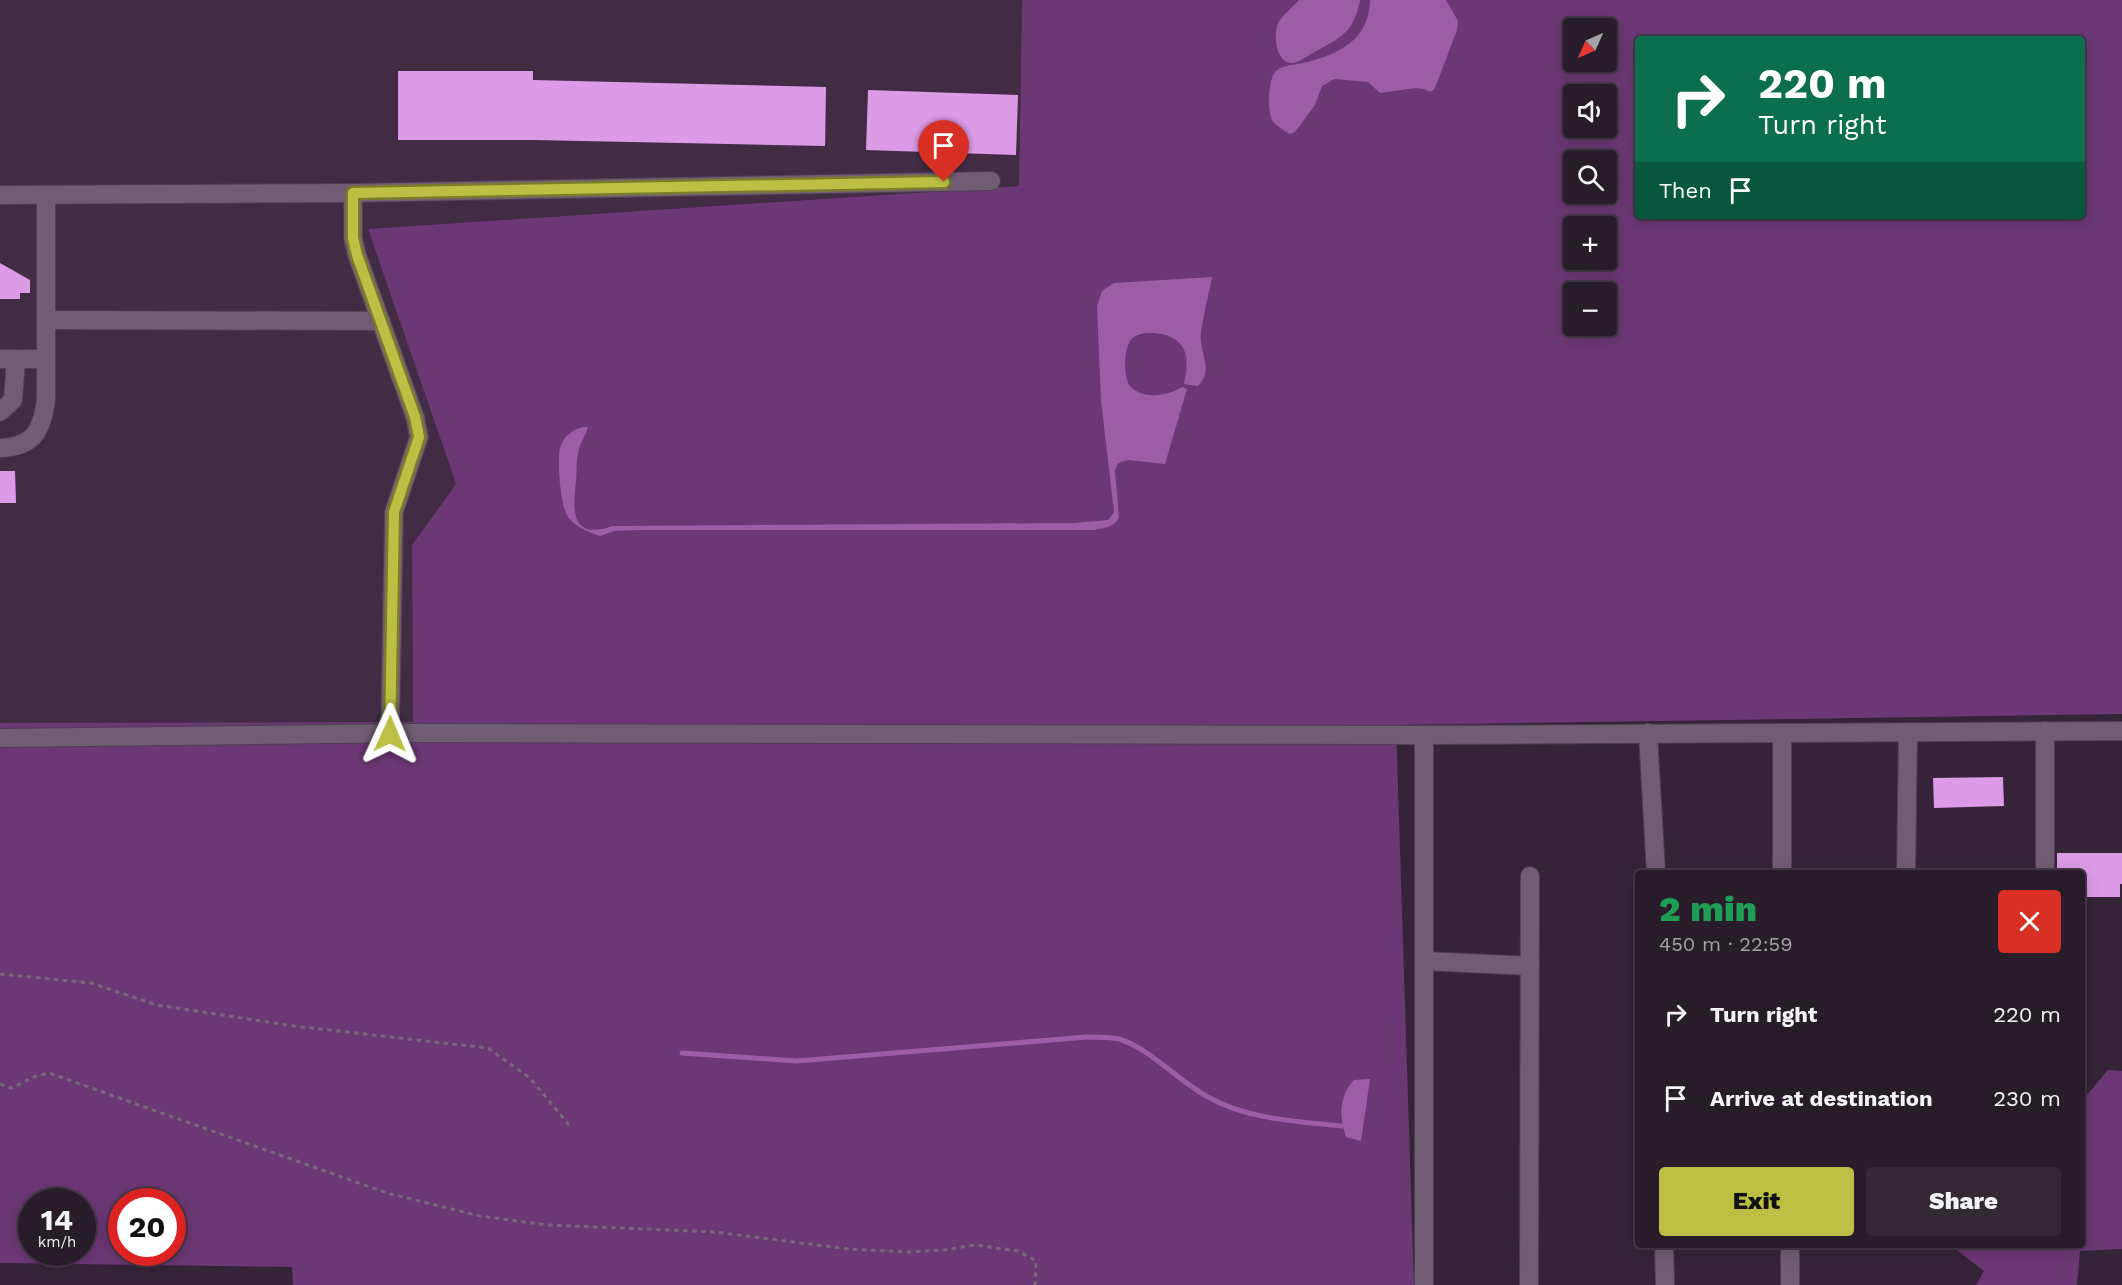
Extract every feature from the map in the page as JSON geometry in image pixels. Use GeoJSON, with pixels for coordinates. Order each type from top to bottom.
{"type":"FeatureCollection","features":[{"type":"Feature","properties":{"kind":"lane"},"geometry":{"type":"LineString","coordinates":[[0,195],[353,193],[992,181]]}},
{"type":"Feature","properties":{"kind":"lane"},"geometry":{"type":"LineString","coordinates":[[353,193],[353,238],[357,255],[415,417],[419,437],[394,512],[390,734]]}},
{"type":"Feature","properties":{"kind":"lane"},"geometry":{"type":"LineString","coordinates":[[0,448],[24,443],[32,438],[43,419],[45,400],[45,195]]}},
{"type":"Feature","properties":{"kind":"lane"},"geometry":{"type":"LineString","coordinates":[[45,320],[381,321]]}},
{"type":"Feature","properties":{"kind":"lane"},"geometry":{"type":"LineString","coordinates":[[0,412],[13,400],[8,359],[45,359]]}},
{"type":"Feature","properties":{"kind":"lane"},"geometry":{"type":"LineString","coordinates":[[2045,731],[2045,866]]}},
{"type":"Feature","properties":{"kind":"lane"},"geometry":{"type":"LineString","coordinates":[[0,738],[390,734],[1424,735],[2122,731]]}},
{"type":"Feature","properties":{"kind":"lane"},"geometry":{"type":"LineString","coordinates":[[1906,870],[1908,732]]}},
{"type":"Feature","properties":{"kind":"lane"},"geometry":{"type":"LineString","coordinates":[[1782,733],[1782,870]]}},
{"type":"Feature","properties":{"kind":"lane"},"geometry":{"type":"LineString","coordinates":[[1648,734],[1656,870]]}},
{"type":"Feature","properties":{"kind":"lane"},"geometry":{"type":"LineString","coordinates":[[1424,735],[1424,1285]]}},
{"type":"Feature","properties":{"kind":"lane"},"geometry":{"type":"LineString","coordinates":[[1529,1285],[1530,876]]}},
{"type":"Feature","properties":{"kind":"lane"},"geometry":{"type":"LineString","coordinates":[[1424,961],[1530,966]]}},
{"type":"Feature","properties":{"kind":"lane"},"geometry":{"type":"LineString","coordinates":[[1665,1248],[1665,1285]]}},
{"type":"Feature","properties":{"kind":"lane"},"geometry":{"type":"LineString","coordinates":[[1790,1248],[1790,1285]]}},
{"type":"Feature","properties":{"kind":"path"},"geometry":{"type":"LineString","coordinates":[[0,974],[91,983],[157,1005],[282,1024],[488,1048],[530,1078],[569,1125]]}},
{"type":"Feature","properties":{"kind":"path"},"geometry":{"type":"LineString","coordinates":[[0,1084],[11,1088],[36,1076],[49,1073],[387,1193],[480,1216],[547,1225],[716,1232],[849,1249],[906,1252],[944,1250],[975,1245],[1018,1251],[1036,1261],[1035,1285]]}},
{"type":"Feature","properties":{"kind":"shaded area"},"geometry":{"type":"Polygon","coordinates":[[[0,0],[1022,0],[1019,186],[368,229],[456,484],[412,545],[413,723],[0,765],[0,0]]]}},
{"type":"Feature","properties":{"kind":"shaded area"},"geometry":{"type":"Polygon","coordinates":[[[1022,0],[2122,0],[2122,714],[1396,725],[1414,1285],[293,1285],[292,1267],[186,1266],[186,1188],[108,1188],[108,1264],[96,1264],[96,1188],[18,1188],[18,1263],[0,1263],[0,723],[413,722],[412,545],[456,484],[368,229],[1019,186],[1022,0]]]}},
{"type":"Feature","properties":{"kind":"shaded area"},"geometry":{"type":"Polygon","coordinates":[[[1299,0],[1360,0],[1354,20],[1344,33],[1331,43],[1292,63],[1286,62],[1279,52],[1276,31],[1280,20],[1299,0]]]}},
{"type":"Feature","properties":{"kind":"shaded area"},"geometry":{"type":"Polygon","coordinates":[[[1370,0],[1446,0],[1458,21],[1457,30],[1435,88],[1431,92],[1416,88],[1380,93],[1368,82],[1334,79],[1322,86],[1315,105],[1295,132],[1290,134],[1282,130],[1273,122],[1269,109],[1273,75],[1282,68],[1316,60],[1349,44],[1364,26],[1369,14],[1370,0]]]}},
{"type":"Feature","properties":{"kind":"shaded area"},"geometry":{"type":"Polygon","coordinates":[[[1212,277],[1201,337],[1206,370],[1198,386],[1184,384],[1186,355],[1181,345],[1174,339],[1161,334],[1145,333],[1134,337],[1128,345],[1126,376],[1130,386],[1135,390],[1155,395],[1170,393],[1182,387],[1187,389],[1165,464],[1128,460],[1118,463],[1115,470],[1119,518],[1108,527],[1094,530],[639,530],[614,531],[600,536],[586,531],[571,521],[565,511],[560,483],[560,448],[571,433],[579,428],[588,427],[578,453],[574,504],[578,521],[589,529],[613,526],[1075,523],[1108,520],[1114,512],[1101,401],[1097,306],[1102,291],[1114,283],[1212,277]]]}},
{"type":"Feature","properties":{"kind":"shaded area"},"geometry":{"type":"Polygon","coordinates":[[[2108,1070],[2122,1071],[2122,1249],[2080,1251],[2077,1285],[1976,1285],[1984,1271],[1954,1248],[2085,1248],[2085,1097],[2108,1070]]]}},
{"type":"Feature","properties":{"kind":"shaded area"},"geometry":{"type":"Polygon","coordinates":[[[1370,1079],[1361,1141],[1346,1137],[1342,1121],[1345,1093],[1354,1080],[1370,1079]]]}},
{"type":"Feature","properties":{"kind":"building"},"geometry":{"type":"Polygon","coordinates":[[[398,71],[533,71],[533,80],[826,87],[825,146],[533,140],[398,140],[398,71]]]}},
{"type":"Feature","properties":{"kind":"building"},"geometry":{"type":"Polygon","coordinates":[[[868,90],[1018,95],[1016,155],[866,150],[868,90]]]}},
{"type":"Feature","properties":{"kind":"building"},"geometry":{"type":"Polygon","coordinates":[[[0,263],[30,280],[30,293],[20,293],[20,299],[0,299],[0,263]]]}},
{"type":"Feature","properties":{"kind":"building"},"geometry":{"type":"Polygon","coordinates":[[[0,471],[15,471],[16,503],[0,503],[0,471]]]}},
{"type":"Feature","properties":{"kind":"building"},"geometry":{"type":"Polygon","coordinates":[[[2003,777],[2004,806],[1934,808],[1933,778],[2003,777]]]}},
{"type":"Feature","properties":{"kind":"building"},"geometry":{"type":"Polygon","coordinates":[[[2057,853],[2122,853],[2120,897],[2085,897],[2085,870],[2057,870],[2057,853]]]}},
{"type":"Feature","properties":{"kind":"waterway"},"geometry":{"type":"LineString","coordinates":[[682,1053],[797,1061],[1087,1037],[1111,1038],[1119,1039],[1142,1050],[1197,1090],[1224,1105],[1256,1115],[1342,1126]]}},
{"type":"Feature","properties":{"kind":"route"},"geometry":{"type":"LineString","coordinates":[[390,734],[394,512],[419,437],[415,417],[357,255],[353,238],[353,193],[944,182]]}}]}
